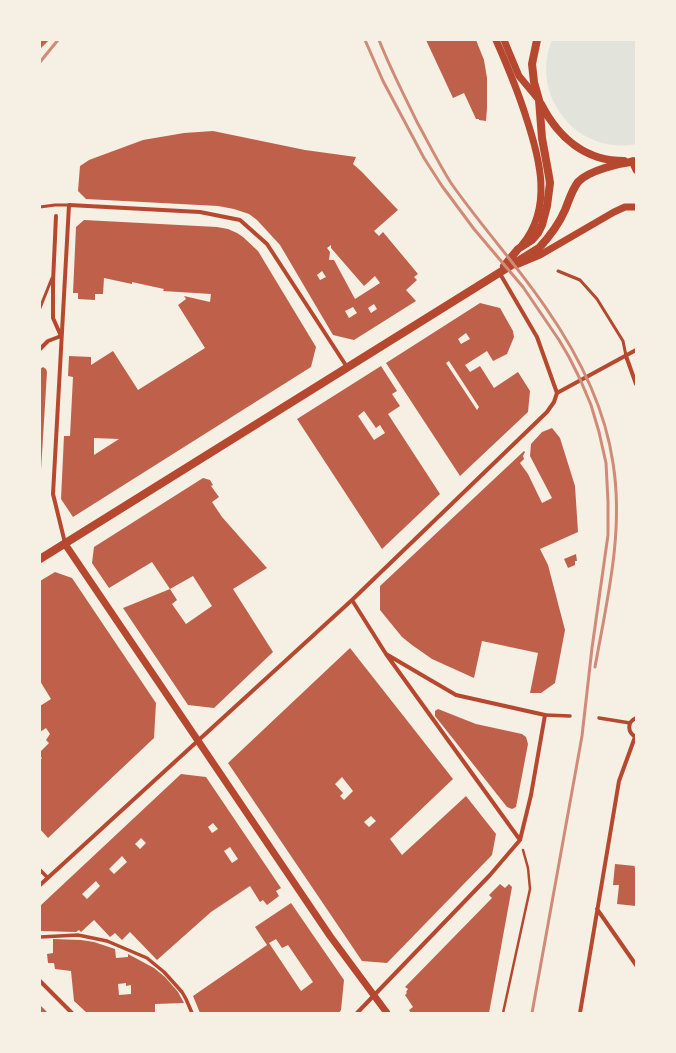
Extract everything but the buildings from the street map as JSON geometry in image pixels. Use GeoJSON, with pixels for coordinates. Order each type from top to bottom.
{"type":"FeatureCollection","features":[{"type":"Feature","properties":{"kind":"main road"},"geometry":{"type":"LineString","coordinates":[[499,272],[518,249],[532,240],[538,233],[545,216],[549,194],[548,171],[542,138],[539,100],[534,82],[532,64],[537,40]]}},
{"type":"Feature","properties":{"kind":"main road"},"geometry":{"type":"LineString","coordinates":[[539,100],[559,132],[571,143],[587,153],[603,159],[634,161]]}},
{"type":"Feature","properties":{"kind":"main road"},"geometry":{"type":"LineString","coordinates":[[40,559],[539,248],[550,236],[560,220],[574,188],[579,181],[586,175],[604,168],[634,161]]}},
{"type":"Feature","properties":{"kind":"street"},"geometry":{"type":"LineString","coordinates":[[496,40],[519,94],[539,160],[542,183],[540,205],[534,227],[526,241],[518,249]]}},
{"type":"Feature","properties":{"kind":"street"},"geometry":{"type":"LineString","coordinates":[[504,40],[519,76],[539,100]]}},
{"type":"Feature","properties":{"kind":"street"},"geometry":{"type":"LineString","coordinates":[[634,161],[636,170]]}},
{"type":"Feature","properties":{"kind":"street"},"geometry":{"type":"LineString","coordinates":[[348,368],[267,244],[240,220],[200,212],[69,205],[53,494],[65,544],[330,936],[388,1013]]}},
{"type":"Feature","properties":{"kind":"street"},"geometry":{"type":"LineString","coordinates":[[40,885],[352,600],[547,412],[554,402],[557,393],[537,337],[499,272],[540,255],[614,212],[625,207],[636,207]]}},
{"type":"Feature","properties":{"kind":"street"},"geometry":{"type":"LineString","coordinates":[[56,216],[53,276],[53,318],[61,336]]}},
{"type":"Feature","properties":{"kind":"street"},"geometry":{"type":"LineString","coordinates":[[40,349],[48,341],[61,336]]}},
{"type":"Feature","properties":{"kind":"street"},"geometry":{"type":"LineString","coordinates":[[557,393],[636,350]]}},
{"type":"Feature","properties":{"kind":"street"},"geometry":{"type":"LineString","coordinates":[[626,356],[636,384]]}},
{"type":"Feature","properties":{"kind":"street"},"geometry":{"type":"LineString","coordinates":[[352,600],[386,654],[520,840]]}},
{"type":"Feature","properties":{"kind":"street"},"geometry":{"type":"LineString","coordinates":[[386,654],[456,695],[545,716],[570,716]]}},
{"type":"Feature","properties":{"kind":"street"},"geometry":{"type":"LineString","coordinates":[[357,1013],[490,875],[520,840],[531,795],[545,716]]}},
{"type":"Feature","properties":{"kind":"street"},"geometry":{"type":"LineString","coordinates":[[599,718],[630,723]]}},
{"type":"Feature","properties":{"kind":"street"},"geometry":{"type":"LineString","coordinates":[[580,1013],[619,781],[635,737],[629,731],[630,723],[636,718]]}},
{"type":"Feature","properties":{"kind":"street"},"geometry":{"type":"LineString","coordinates":[[40,870],[48,878]]}},
{"type":"Feature","properties":{"kind":"street"},"geometry":{"type":"LineString","coordinates":[[597,908],[636,965]]}},
{"type":"Feature","properties":{"kind":"street"},"geometry":{"type":"LineString","coordinates":[[40,937],[78,935],[107,941],[147,958],[164,972],[182,992],[192,1013]]}},
{"type":"Feature","properties":{"kind":"street"},"geometry":{"type":"LineString","coordinates":[[40,981],[72,1013]]}},
{"type":"Feature","properties":{"kind":"lane"},"geometry":{"type":"LineString","coordinates":[[40,207],[69,205]]}},
{"type":"Feature","properties":{"kind":"lane"},"geometry":{"type":"LineString","coordinates":[[558,271],[580,280],[597,299],[623,341],[626,356]]}},
{"type":"Feature","properties":{"kind":"lane"},"geometry":{"type":"LineString","coordinates":[[40,308],[53,276]]}},
{"type":"Feature","properties":{"kind":"path"},"geometry":{"type":"LineString","coordinates":[[503,1013],[530,888],[528,868],[520,840]]}},
{"type":"Feature","properties":{"kind":"shaded area"},"geometry":{"type":"Polygon","coordinates":[[[552,40],[636,40],[636,144],[615,145],[595,141],[577,131],[563,117],[553,100],[547,81],[547,61],[552,40]]]}},
{"type":"Feature","properties":{"kind":"railway"},"geometry":{"type":"LineString","coordinates":[[40,62],[58,40]]}},
{"type":"Feature","properties":{"kind":"railway"},"geometry":{"type":"LineString","coordinates":[[365,40],[383,81],[424,158],[442,186],[474,229],[523,287],[569,357],[591,405],[606,463],[608,535],[592,648],[582,736],[532,1013]]}},
{"type":"Feature","properties":{"kind":"railway"},"geometry":{"type":"LineString","coordinates":[[379,40],[392,71],[438,161],[451,183],[535,292],[558,326],[579,363],[597,402],[604,422],[613,463],[617,515],[613,566],[595,667]]}}]}
